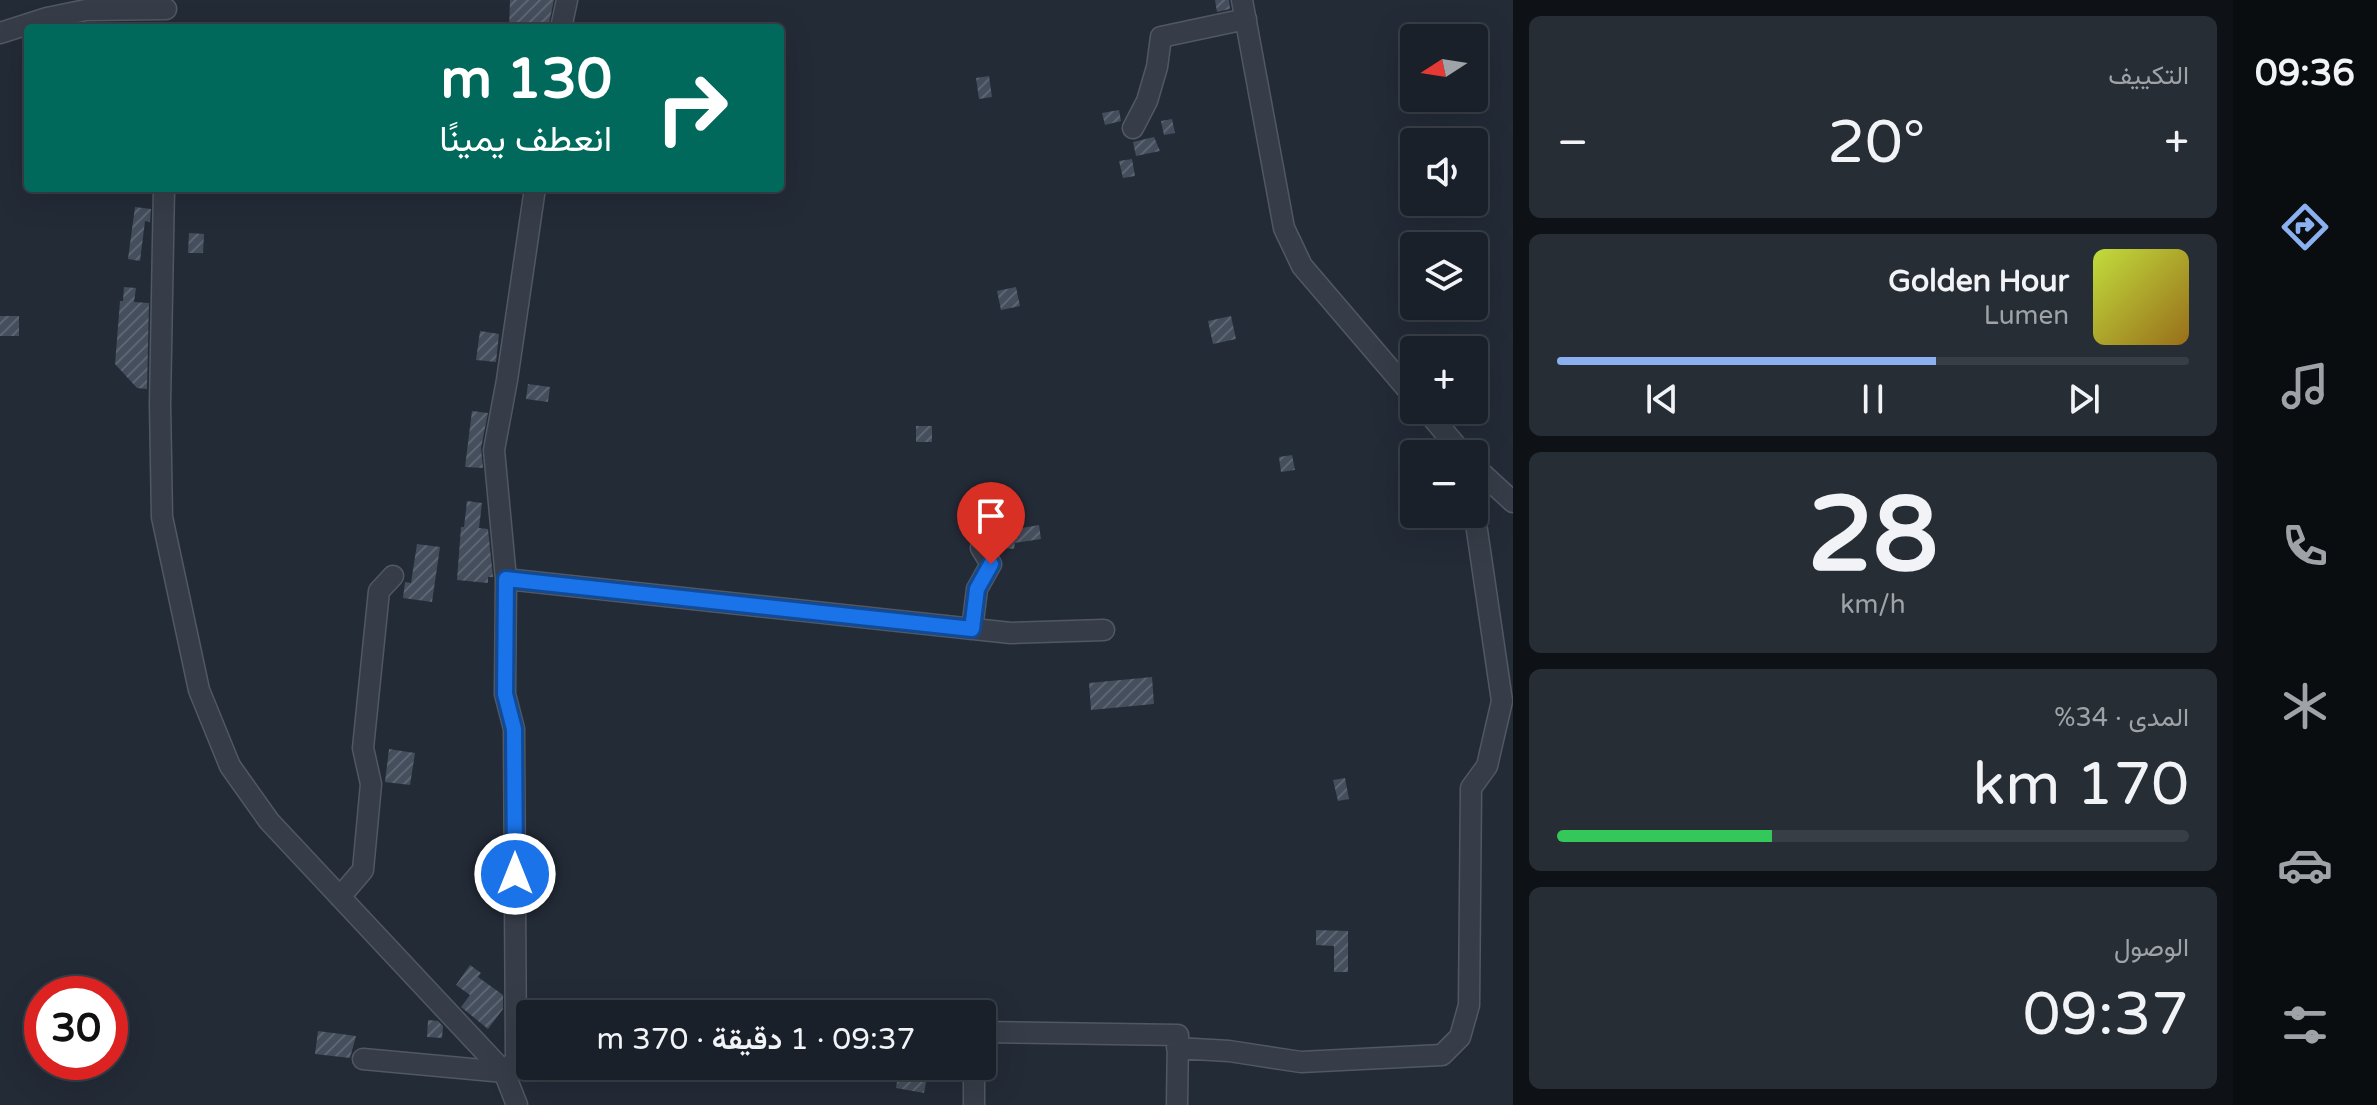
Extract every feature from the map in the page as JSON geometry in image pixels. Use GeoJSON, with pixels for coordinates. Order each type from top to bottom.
{"type":"FeatureCollection","features":[{"type":"Feature","properties":{"kind":"street"},"geometry":{"type":"LineString","coordinates":[[562,24],[567,0]]}},
{"type":"Feature","properties":{"kind":"street"},"geometry":{"type":"LineString","coordinates":[[1133,128],[1147,101],[1157,67],[1161,37],[1244,9],[1284,228],[1302,266],[1400,381]]}},
{"type":"Feature","properties":{"kind":"street"},"geometry":{"type":"LineString","coordinates":[[28,24],[86,10],[166,12]]}},
{"type":"Feature","properties":{"kind":"street"},"geometry":{"type":"LineString","coordinates":[[0,33],[24,25]]}},
{"type":"Feature","properties":{"kind":"street"},"geometry":{"type":"LineString","coordinates":[[164,192],[160,404],[162,517],[199,690],[230,766],[269,821],[504,1072],[517,1105]]}},
{"type":"Feature","properties":{"kind":"street"},"geometry":{"type":"LineString","coordinates":[[504,1072],[516,1060],[514,729],[505,694],[506,579],[494,450],[534,192]]}},
{"type":"Feature","properties":{"kind":"street"},"geometry":{"type":"LineString","coordinates":[[1438,424],[1451,440]]}},
{"type":"Feature","properties":{"kind":"street"},"geometry":{"type":"LineString","coordinates":[[1488,479],[1513,502]]}},
{"type":"Feature","properties":{"kind":"street"},"geometry":{"type":"LineString","coordinates":[[1177,1048],[1229,1051],[1301,1062],[1442,1055],[1460,1037],[1469,1005],[1471,788],[1487,766],[1502,701],[1477,528]]}},
{"type":"Feature","properties":{"kind":"street"},"geometry":{"type":"LineString","coordinates":[[972,629],[977,589],[991,564],[981,548]]}},
{"type":"Feature","properties":{"kind":"street"},"geometry":{"type":"LineString","coordinates":[[340,897],[363,870],[371,784],[363,748],[379,591],[393,576]]}},
{"type":"Feature","properties":{"kind":"street"},"geometry":{"type":"LineString","coordinates":[[506,579],[1011,633],[1104,630]]}},
{"type":"Feature","properties":{"kind":"street"},"geometry":{"type":"LineString","coordinates":[[996,1032],[1178,1035],[1177,1105]]}},
{"type":"Feature","properties":{"kind":"street"},"geometry":{"type":"LineString","coordinates":[[363,1059],[504,1072]]}},
{"type":"Feature","properties":{"kind":"street"},"geometry":{"type":"LineString","coordinates":[[974,1080],[974,1105]]}},
{"type":"Feature","properties":{"kind":"building"},"geometry":{"type":"Polygon","coordinates":[[[510,0],[554,0],[549,24],[509,24],[510,0]]]}},
{"type":"Feature","properties":{"kind":"building"},"geometry":{"type":"Polygon","coordinates":[[[1215,0],[1229,0],[1230,9],[1217,12],[1215,0]]]}},
{"type":"Feature","properties":{"kind":"building"},"geometry":{"type":"Polygon","coordinates":[[[989,76],[992,97],[979,99],[976,78],[989,76]]]}},
{"type":"Feature","properties":{"kind":"building"},"geometry":{"type":"Polygon","coordinates":[[[1119,110],[1121,121],[1105,125],[1102,113],[1119,110]]]}},
{"type":"Feature","properties":{"kind":"building"},"geometry":{"type":"Polygon","coordinates":[[[1172,119],[1175,133],[1164,135],[1161,121],[1172,119]]]}},
{"type":"Feature","properties":{"kind":"building"},"geometry":{"type":"Polygon","coordinates":[[[1154,137],[1160,151],[1136,156],[1133,142],[1154,137]]]}},
{"type":"Feature","properties":{"kind":"building"},"geometry":{"type":"Polygon","coordinates":[[[1132,159],[1135,176],[1123,178],[1119,161],[1132,159]]]}},
{"type":"Feature","properties":{"kind":"building"},"geometry":{"type":"Polygon","coordinates":[[[135,207],[151,209],[150,222],[145,221],[140,261],[128,259],[135,207]]]}},
{"type":"Feature","properties":{"kind":"building"},"geometry":{"type":"Polygon","coordinates":[[[189,233],[204,234],[203,253],[188,253],[189,233]]]}},
{"type":"Feature","properties":{"kind":"building"},"geometry":{"type":"Polygon","coordinates":[[[124,287],[136,288],[134,302],[149,303],[147,389],[137,388],[115,364],[124,287]]]}},
{"type":"Feature","properties":{"kind":"building"},"geometry":{"type":"Polygon","coordinates":[[[1016,287],[1020,306],[1001,310],[997,291],[1016,287]]]}},
{"type":"Feature","properties":{"kind":"building"},"geometry":{"type":"Polygon","coordinates":[[[0,316],[19,316],[19,336],[0,336],[0,316]]]}},
{"type":"Feature","properties":{"kind":"building"},"geometry":{"type":"Polygon","coordinates":[[[1231,316],[1236,339],[1213,344],[1208,321],[1231,316]]]}},
{"type":"Feature","properties":{"kind":"building"},"geometry":{"type":"Polygon","coordinates":[[[480,331],[499,334],[496,362],[476,360],[480,331]]]}},
{"type":"Feature","properties":{"kind":"building"},"geometry":{"type":"Polygon","coordinates":[[[528,384],[550,387],[548,402],[526,399],[528,384]]]}},
{"type":"Feature","properties":{"kind":"building"},"geometry":{"type":"Polygon","coordinates":[[[472,411],[488,413],[481,448],[483,468],[465,467],[472,411]]]}},
{"type":"Feature","properties":{"kind":"building"},"geometry":{"type":"Polygon","coordinates":[[[916,426],[932,426],[932,442],[916,442],[916,426]]]}},
{"type":"Feature","properties":{"kind":"building"},"geometry":{"type":"Polygon","coordinates":[[[1292,455],[1295,470],[1281,472],[1279,457],[1292,455]]]}},
{"type":"Feature","properties":{"kind":"building"},"geometry":{"type":"Polygon","coordinates":[[[467,501],[482,503],[479,528],[488,529],[493,577],[488,577],[488,583],[457,580],[461,527],[464,527],[467,501]]]}},
{"type":"Feature","properties":{"kind":"building"},"geometry":{"type":"Polygon","coordinates":[[[988,524],[1022,528],[1039,525],[1041,539],[1015,543],[1014,549],[996,547],[986,536],[988,524]]]}},
{"type":"Feature","properties":{"kind":"building"},"geometry":{"type":"Polygon","coordinates":[[[417,544],[440,547],[432,602],[403,598],[405,582],[411,583],[417,544]]]}},
{"type":"Feature","properties":{"kind":"building"},"geometry":{"type":"Polygon","coordinates":[[[1152,677],[1154,704],[1091,710],[1089,683],[1152,677]]]}},
{"type":"Feature","properties":{"kind":"building"},"geometry":{"type":"Polygon","coordinates":[[[389,749],[415,753],[410,785],[385,782],[389,749]]]}},
{"type":"Feature","properties":{"kind":"building"},"geometry":{"type":"Polygon","coordinates":[[[1345,778],[1349,799],[1338,801],[1333,780],[1345,778]]]}},
{"type":"Feature","properties":{"kind":"building"},"geometry":{"type":"Polygon","coordinates":[[[1316,930],[1348,931],[1348,972],[1334,972],[1334,946],[1316,945],[1316,930]]]}},
{"type":"Feature","properties":{"kind":"building"},"geometry":{"type":"Polygon","coordinates":[[[470,965],[481,973],[478,977],[503,995],[503,1009],[488,1029],[461,1007],[470,995],[456,985],[470,965]]]}},
{"type":"Feature","properties":{"kind":"building"},"geometry":{"type":"Polygon","coordinates":[[[428,1020],[438,1021],[443,1026],[442,1038],[427,1037],[428,1020]]]}},
{"type":"Feature","properties":{"kind":"building"},"geometry":{"type":"Polygon","coordinates":[[[318,1031],[356,1036],[350,1058],[315,1054],[318,1031]]]}},
{"type":"Feature","properties":{"kind":"building"},"geometry":{"type":"Polygon","coordinates":[[[897,1080],[926,1080],[924,1093],[896,1088],[897,1080]]]}},
{"type":"Feature","properties":{"kind":"route"},"geometry":{"type":"LineString","coordinates":[[515,874],[514,729],[505,694],[506,579],[972,629],[977,589],[991,564]]}}]}
